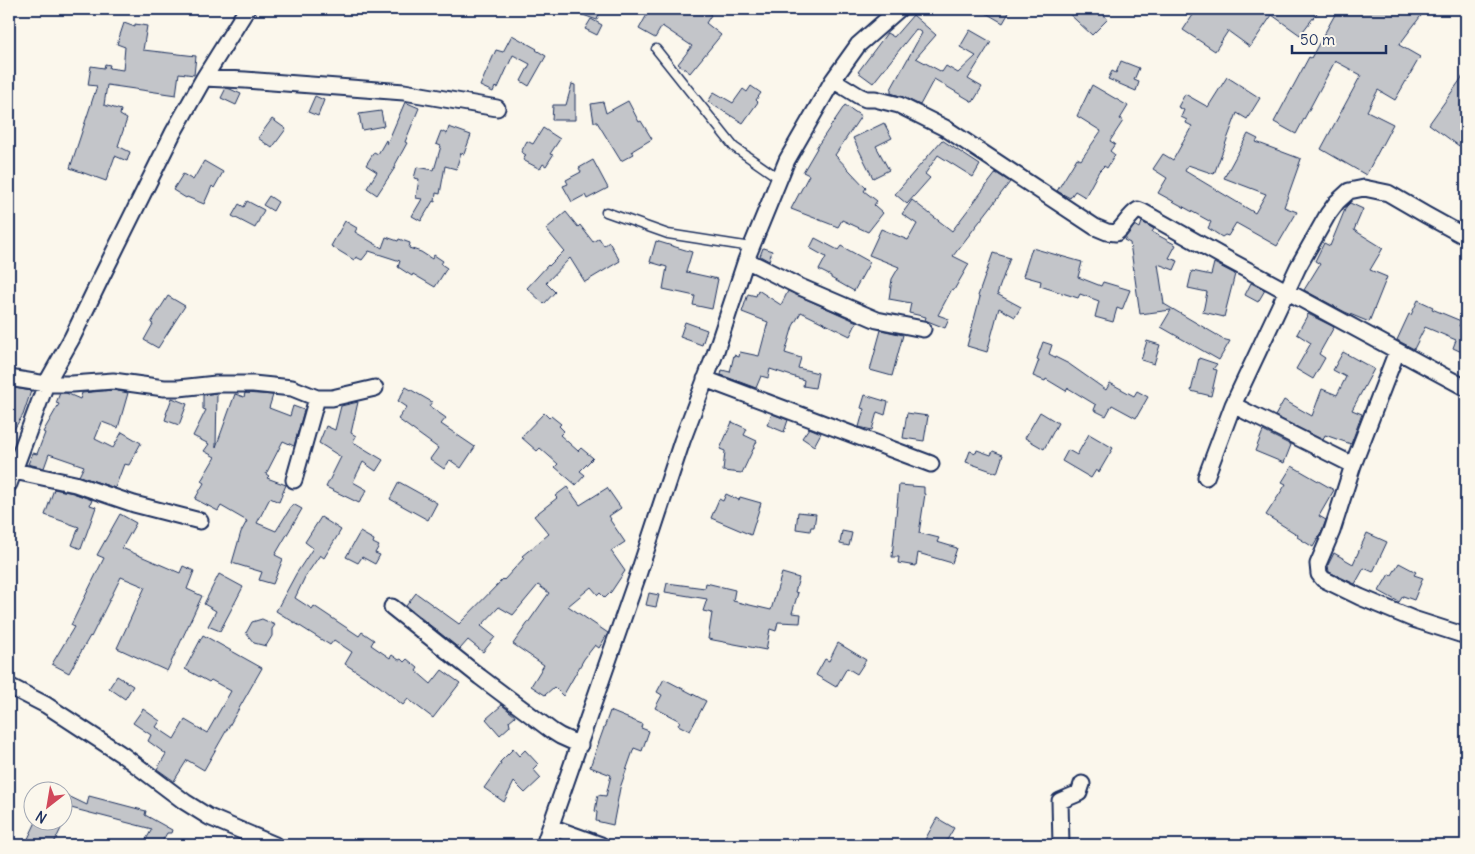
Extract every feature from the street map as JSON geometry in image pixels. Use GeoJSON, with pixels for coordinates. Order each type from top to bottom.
{"type":"FeatureCollection","features":[{"type":"Feature","properties":{"kind":"street"},"geometry":{"type":"LineString","coordinates":[[200,521],[134,504],[75,484],[11,478],[46,384],[72,338],[173,133],[204,78],[247,9]]}},
{"type":"Feature","properties":{"kind":"street"},"geometry":{"type":"LineString","coordinates":[[544,845],[580,746],[682,441],[749,254],[787,160],[833,80],[858,45],[899,9]]}},
{"type":"Feature","properties":{"kind":"street"},"geometry":{"type":"LineString","coordinates":[[204,78],[404,92],[497,108]]}},
{"type":"Feature","properties":{"kind":"street"},"geometry":{"type":"LineString","coordinates":[[833,80],[859,96],[899,105],[945,128],[1096,228],[1116,233],[1125,226],[1133,213],[1138,210],[1144,212],[1466,388]]}},
{"type":"Feature","properties":{"kind":"street"},"geometry":{"type":"LineString","coordinates":[[1206,477],[1233,405],[1286,291],[1336,202],[1349,191],[1364,188],[1388,193],[1466,237]]}},
{"type":"Feature","properties":{"kind":"street"},"geometry":{"type":"LineString","coordinates":[[749,254],[798,286],[877,320],[923,329]]}},
{"type":"Feature","properties":{"kind":"street"},"geometry":{"type":"LineString","coordinates":[[1397,351],[1352,465],[1332,531],[1318,564],[1319,574],[1323,580],[1413,619],[1466,636]]}},
{"type":"Feature","properties":{"kind":"street"},"geometry":{"type":"LineString","coordinates":[[9,378],[46,384],[72,384],[113,380],[164,388],[216,384],[253,384],[292,388],[317,398],[332,398],[375,388]]}},
{"type":"Feature","properties":{"kind":"street"},"geometry":{"type":"LineString","coordinates":[[705,379],[931,464]]}},
{"type":"Feature","properties":{"kind":"street"},"geometry":{"type":"LineString","coordinates":[[294,480],[317,398]]}},
{"type":"Feature","properties":{"kind":"street"},"geometry":{"type":"LineString","coordinates":[[1233,405],[1352,465]]}},
{"type":"Feature","properties":{"kind":"street"},"geometry":{"type":"LineString","coordinates":[[392,607],[552,731],[580,746]]}},
{"type":"Feature","properties":{"kind":"street"},"geometry":{"type":"LineString","coordinates":[[9,686],[46,705],[124,756],[185,802],[209,817],[275,845]]}},
{"type":"Feature","properties":{"kind":"street"},"geometry":{"type":"LineString","coordinates":[[1061,845],[1060,801],[1079,793],[1082,784]]}},
{"type":"Feature","properties":{"kind":"street"},"geometry":{"type":"LineString","coordinates":[[551,827],[601,845]]}},
{"type":"Feature","properties":{"kind":"lane"},"geometry":{"type":"LineString","coordinates":[[656,49],[734,147],[780,179]]}},
{"type":"Feature","properties":{"kind":"lane"},"geometry":{"type":"LineString","coordinates":[[606,212],[668,234],[749,254]]}},
{"type":"Feature","properties":{"kind":"building"},"geometry":{"type":"Polygon","coordinates":[[[569,9],[601,9],[597,20],[569,9]]]}},
{"type":"Feature","properties":{"kind":"building"},"geometry":{"type":"Polygon","coordinates":[[[650,9],[702,9],[711,15],[706,23],[721,35],[690,73],[678,64],[692,46],[662,26],[655,38],[639,29],[650,9]]]}},
{"type":"Feature","properties":{"kind":"building"},"geometry":{"type":"Polygon","coordinates":[[[979,9],[1011,9],[1003,23],[979,9]]]}},
{"type":"Feature","properties":{"kind":"building"},"geometry":{"type":"Polygon","coordinates":[[[1064,9],[1097,9],[1108,19],[1092,35],[1064,9]]]}},
{"type":"Feature","properties":{"kind":"building"},"geometry":{"type":"Polygon","coordinates":[[[1197,9],[1320,9],[1300,35],[1272,15],[1250,47],[1228,31],[1215,51],[1183,30],[1197,9]]]}},
{"type":"Feature","properties":{"kind":"building"},"geometry":{"type":"Polygon","coordinates":[[[1338,9],[1426,9],[1399,45],[1420,57],[1395,100],[1378,90],[1367,111],[1393,124],[1366,175],[1321,149],[1361,75],[1335,61],[1296,134],[1274,122],[1309,57],[1311,58],[1338,9]]]}},
{"type":"Feature","properties":{"kind":"building"},"geometry":{"type":"Polygon","coordinates":[[[913,15],[936,35],[916,58],[942,72],[946,66],[958,73],[976,56],[960,47],[970,30],[991,42],[968,79],[982,87],[973,102],[934,79],[920,105],[891,93],[891,89],[922,33],[916,29],[873,83],[858,72],[887,33],[894,37],[913,15]]]}},
{"type":"Feature","properties":{"kind":"building"},"geometry":{"type":"Polygon","coordinates":[[[591,19],[602,25],[597,35],[585,29],[591,19]]]}},
{"type":"Feature","properties":{"kind":"building"},"geometry":{"type":"Polygon","coordinates":[[[124,23],[135,27],[135,24],[147,26],[143,50],[196,56],[194,75],[179,73],[176,95],[107,85],[104,105],[121,110],[120,115],[127,119],[118,146],[130,152],[127,161],[115,156],[106,181],[70,168],[97,86],[88,85],[91,66],[104,68],[105,64],[110,65],[109,68],[123,70],[125,47],[117,44],[124,23]]]}},
{"type":"Feature","properties":{"kind":"building"},"geometry":{"type":"Polygon","coordinates":[[[512,35],[546,56],[529,86],[521,81],[530,64],[513,55],[498,88],[495,87],[493,92],[480,86],[496,50],[503,52],[512,35]]]}},
{"type":"Feature","properties":{"kind":"building"},"geometry":{"type":"Polygon","coordinates":[[[1121,61],[1139,68],[1134,80],[1139,82],[1136,91],[1108,79],[1112,71],[1116,73],[1121,61]]]}},
{"type":"Feature","properties":{"kind":"building"},"geometry":{"type":"Polygon","coordinates":[[[1466,72],[1466,136],[1459,146],[1429,124],[1466,72]]]}},
{"type":"Feature","properties":{"kind":"building"},"geometry":{"type":"Polygon","coordinates":[[[1227,77],[1260,98],[1247,119],[1237,113],[1214,174],[1188,165],[1185,171],[1255,213],[1266,194],[1224,178],[1248,134],[1258,139],[1256,142],[1301,159],[1284,207],[1297,212],[1277,246],[1236,223],[1228,236],[1222,237],[1208,228],[1211,222],[1158,193],[1167,178],[1153,169],[1163,154],[1173,160],[1192,126],[1181,117],[1184,110],[1178,107],[1185,94],[1208,107],[1227,77]]]}},
{"type":"Feature","properties":{"kind":"building"},"geometry":{"type":"Polygon","coordinates":[[[572,84],[575,85],[575,120],[552,120],[553,105],[566,105],[572,84]]]}},
{"type":"Feature","properties":{"kind":"building"},"geometry":{"type":"Polygon","coordinates":[[[1092,85],[1128,106],[1120,119],[1123,121],[1110,141],[1115,144],[1110,151],[1115,155],[1107,168],[1104,166],[1099,171],[1085,197],[1075,191],[1070,198],[1057,191],[1077,158],[1081,160],[1101,131],[1077,116],[1092,85]]]}},
{"type":"Feature","properties":{"kind":"building"},"geometry":{"type":"Polygon","coordinates":[[[751,86],[761,93],[756,100],[758,102],[743,123],[708,102],[714,92],[733,103],[743,89],[747,92],[751,86]]]}},
{"type":"Feature","properties":{"kind":"building"},"geometry":{"type":"Polygon","coordinates":[[[226,88],[241,94],[236,105],[221,98],[226,88]]]}},
{"type":"Feature","properties":{"kind":"building"},"geometry":{"type":"Polygon","coordinates":[[[315,96],[324,100],[318,116],[308,112],[315,96]]]}},
{"type":"Feature","properties":{"kind":"building"},"geometry":{"type":"Polygon","coordinates":[[[628,101],[639,122],[641,121],[652,139],[632,151],[634,154],[621,161],[597,122],[594,122],[591,104],[603,102],[606,113],[628,101]]]}},
{"type":"Feature","properties":{"kind":"building"},"geometry":{"type":"Polygon","coordinates":[[[405,102],[419,108],[405,142],[407,143],[396,166],[377,195],[367,188],[377,172],[366,165],[374,152],[378,154],[386,140],[387,144],[405,102]]]}},
{"type":"Feature","properties":{"kind":"building"},"geometry":{"type":"Polygon","coordinates":[[[845,105],[861,116],[835,155],[866,188],[864,191],[877,201],[874,205],[883,213],[868,232],[842,220],[838,227],[791,209],[809,175],[803,172],[816,148],[845,105]]]}},
{"type":"Feature","properties":{"kind":"building"},"geometry":{"type":"Polygon","coordinates":[[[381,111],[384,126],[362,130],[359,114],[381,111]]]}},
{"type":"Feature","properties":{"kind":"building"},"geometry":{"type":"Polygon","coordinates":[[[272,119],[286,129],[272,148],[258,138],[272,119]]]}},
{"type":"Feature","properties":{"kind":"building"},"geometry":{"type":"Polygon","coordinates":[[[884,123],[892,138],[876,146],[889,170],[873,178],[853,138],[884,123]]]}},
{"type":"Feature","properties":{"kind":"building"},"geometry":{"type":"Polygon","coordinates":[[[449,127],[471,135],[464,154],[461,153],[456,169],[445,166],[440,194],[436,193],[435,202],[433,201],[421,221],[412,216],[422,199],[416,198],[419,179],[414,178],[417,167],[434,170],[441,146],[436,144],[441,131],[447,134],[449,127]]]}},
{"type":"Feature","properties":{"kind":"building"},"geometry":{"type":"Polygon","coordinates":[[[543,128],[560,139],[550,154],[553,155],[546,166],[543,164],[540,169],[523,160],[526,155],[521,152],[527,141],[533,144],[543,128]]]}},
{"type":"Feature","properties":{"kind":"building"},"geometry":{"type":"Polygon","coordinates":[[[942,140],[980,165],[973,177],[938,155],[925,174],[930,178],[907,204],[895,194],[942,140]]]}},
{"type":"Feature","properties":{"kind":"building"},"geometry":{"type":"Polygon","coordinates":[[[593,160],[608,188],[587,199],[585,195],[572,202],[563,186],[568,184],[566,180],[581,172],[579,168],[593,160]]]}},
{"type":"Feature","properties":{"kind":"building"},"geometry":{"type":"Polygon","coordinates":[[[204,161],[223,172],[214,188],[212,186],[204,204],[186,198],[173,190],[183,174],[193,180],[204,161]]]}},
{"type":"Feature","properties":{"kind":"building"},"geometry":{"type":"Polygon","coordinates":[[[996,173],[1010,182],[953,256],[969,264],[954,290],[952,289],[938,315],[949,319],[945,328],[925,320],[926,317],[909,313],[911,303],[889,299],[892,279],[899,267],[869,255],[881,229],[908,240],[917,224],[902,214],[912,200],[952,231],[996,173]]]}},
{"type":"Feature","properties":{"kind":"building"},"geometry":{"type":"Polygon","coordinates":[[[269,196],[278,202],[273,211],[263,205],[269,196]]]}},
{"type":"Feature","properties":{"kind":"building"},"geometry":{"type":"Polygon","coordinates":[[[247,201],[264,210],[255,228],[232,216],[239,204],[244,207],[247,201]]]}},
{"type":"Feature","properties":{"kind":"building"},"geometry":{"type":"Polygon","coordinates":[[[1350,203],[1363,209],[1354,230],[1383,248],[1370,270],[1387,277],[1369,322],[1345,312],[1304,290],[1320,264],[1315,261],[1324,243],[1330,246],[1346,207],[1350,203]]]}},
{"type":"Feature","properties":{"kind":"building"},"geometry":{"type":"Polygon","coordinates":[[[566,212],[578,227],[580,225],[593,242],[599,238],[604,246],[609,242],[620,261],[585,282],[570,258],[546,283],[555,292],[544,304],[527,288],[564,251],[546,229],[566,212]]]}},
{"type":"Feature","properties":{"kind":"building"},"geometry":{"type":"Polygon","coordinates":[[[345,221],[357,228],[355,232],[382,248],[386,237],[398,241],[399,239],[410,243],[409,248],[421,252],[432,259],[434,255],[443,261],[441,264],[447,268],[435,287],[398,267],[400,261],[369,251],[362,260],[356,257],[354,260],[331,246],[345,221]]]}},
{"type":"Feature","properties":{"kind":"building"},"geometry":{"type":"Polygon","coordinates":[[[1142,222],[1154,229],[1152,232],[1176,245],[1169,258],[1178,261],[1174,270],[1158,264],[1164,304],[1222,339],[1230,341],[1219,360],[1161,327],[1171,310],[1140,314],[1130,243],[1124,240],[1135,225],[1140,228],[1142,222]]]}},
{"type":"Feature","properties":{"kind":"building"},"geometry":{"type":"Polygon","coordinates":[[[815,238],[838,250],[841,246],[870,262],[854,291],[819,270],[826,257],[810,248],[815,238]]]}},
{"type":"Feature","properties":{"kind":"building"},"geometry":{"type":"Polygon","coordinates":[[[656,241],[692,252],[686,272],[718,279],[712,309],[693,305],[695,296],[663,289],[667,267],[650,262],[656,241]]]}},
{"type":"Feature","properties":{"kind":"building"},"geometry":{"type":"Polygon","coordinates":[[[763,248],[772,251],[769,261],[760,256],[763,248]]]}},
{"type":"Feature","properties":{"kind":"building"},"geometry":{"type":"Polygon","coordinates":[[[1032,248],[1082,262],[1078,277],[1101,286],[1103,282],[1130,290],[1122,310],[1117,308],[1113,322],[1095,317],[1099,301],[1080,294],[1078,298],[1040,286],[1041,281],[1023,276],[1032,248]]]}},
{"type":"Feature","properties":{"kind":"building"},"geometry":{"type":"Polygon","coordinates":[[[993,253],[1010,258],[997,294],[1021,307],[1015,317],[999,308],[987,352],[967,346],[980,297],[978,296],[993,253]]]}},
{"type":"Feature","properties":{"kind":"building"},"geometry":{"type":"Polygon","coordinates":[[[1214,263],[1235,274],[1224,317],[1203,312],[1207,292],[1188,288],[1192,271],[1211,275],[1214,263]]]}},
{"type":"Feature","properties":{"kind":"building"},"geometry":{"type":"Polygon","coordinates":[[[1251,283],[1265,290],[1258,302],[1245,295],[1251,283]]]}},
{"type":"Feature","properties":{"kind":"building"},"geometry":{"type":"Polygon","coordinates":[[[758,290],[781,305],[788,291],[857,322],[850,336],[801,312],[793,326],[785,353],[801,358],[798,368],[818,373],[815,388],[803,386],[804,380],[770,369],[768,378],[761,376],[756,388],[721,375],[722,370],[730,372],[734,355],[739,357],[740,352],[759,356],[768,322],[742,312],[748,294],[756,296],[758,290]]]}},
{"type":"Feature","properties":{"kind":"building"},"geometry":{"type":"Polygon","coordinates":[[[168,296],[185,306],[158,348],[144,340],[153,324],[151,323],[168,296]]]}},
{"type":"Feature","properties":{"kind":"building"},"geometry":{"type":"Polygon","coordinates":[[[1418,300],[1433,307],[1432,309],[1461,321],[1459,326],[1462,328],[1466,317],[1466,354],[1453,348],[1456,340],[1425,327],[1414,349],[1397,340],[1418,300]]]}},
{"type":"Feature","properties":{"kind":"building"},"geometry":{"type":"Polygon","coordinates":[[[1308,314],[1334,327],[1319,354],[1325,358],[1313,379],[1296,369],[1311,343],[1297,334],[1308,314]]]}},
{"type":"Feature","properties":{"kind":"building"},"geometry":{"type":"Polygon","coordinates":[[[685,322],[707,330],[702,345],[680,337],[685,322]]]}},
{"type":"Feature","properties":{"kind":"building"},"geometry":{"type":"Polygon","coordinates":[[[881,330],[903,335],[892,376],[870,370],[881,330]]]}},
{"type":"Feature","properties":{"kind":"building"},"geometry":{"type":"Polygon","coordinates":[[[1147,341],[1160,345],[1154,364],[1141,360],[1147,341]]]}},
{"type":"Feature","properties":{"kind":"building"},"geometry":{"type":"Polygon","coordinates":[[[1043,342],[1052,345],[1049,354],[1069,364],[1106,390],[1110,383],[1134,396],[1137,391],[1148,397],[1136,418],[1112,405],[1106,416],[1094,410],[1096,405],[1068,388],[1066,391],[1046,379],[1045,381],[1033,376],[1043,342]]]}},
{"type":"Feature","properties":{"kind":"building"},"geometry":{"type":"Polygon","coordinates":[[[1343,352],[1374,369],[1352,410],[1362,414],[1351,444],[1325,435],[1323,440],[1275,416],[1284,400],[1312,416],[1322,389],[1337,395],[1346,377],[1333,370],[1343,352]]]}},
{"type":"Feature","properties":{"kind":"building"},"geometry":{"type":"Polygon","coordinates":[[[1199,358],[1217,364],[1213,369],[1217,370],[1211,396],[1191,391],[1199,358]]]}},
{"type":"Feature","properties":{"kind":"building"},"geometry":{"type":"Polygon","coordinates":[[[9,387],[31,391],[23,415],[9,437],[9,387]]]}},
{"type":"Feature","properties":{"kind":"building"},"geometry":{"type":"Polygon","coordinates":[[[406,387],[432,402],[429,406],[446,418],[441,424],[475,447],[461,468],[450,460],[444,469],[430,459],[438,448],[398,419],[407,407],[398,401],[406,387]]]}},
{"type":"Feature","properties":{"kind":"building"},"geometry":{"type":"Polygon","coordinates":[[[113,390],[128,393],[118,428],[102,422],[95,439],[113,448],[122,432],[141,443],[129,465],[124,464],[115,488],[79,476],[84,466],[49,454],[44,468],[28,464],[33,453],[37,454],[45,433],[43,432],[59,404],[56,403],[60,393],[66,393],[80,399],[82,393],[113,390]]]}},
{"type":"Feature","properties":{"kind":"building"},"geometry":{"type":"Polygon","coordinates":[[[217,393],[216,447],[235,394],[244,397],[245,393],[273,395],[269,408],[290,416],[293,406],[304,410],[294,446],[283,441],[266,474],[269,476],[267,478],[286,485],[279,502],[270,498],[257,523],[276,531],[293,504],[302,509],[275,555],[283,559],[273,584],[259,580],[262,572],[232,563],[241,532],[247,521],[221,506],[218,511],[195,499],[204,483],[201,481],[215,457],[204,451],[209,444],[193,436],[206,410],[203,409],[203,395],[217,393]]]}},
{"type":"Feature","properties":{"kind":"building"},"geometry":{"type":"Polygon","coordinates":[[[865,395],[888,402],[885,415],[877,412],[872,430],[859,427],[864,409],[861,408],[865,395]]]}},
{"type":"Feature","properties":{"kind":"building"},"geometry":{"type":"Polygon","coordinates":[[[172,398],[187,404],[179,425],[165,420],[172,398]]]}},
{"type":"Feature","properties":{"kind":"building"},"geometry":{"type":"Polygon","coordinates":[[[358,402],[351,433],[356,436],[353,442],[383,460],[376,471],[363,462],[353,482],[367,490],[359,503],[326,487],[341,457],[319,443],[326,426],[335,430],[341,406],[358,402]]]}},
{"type":"Feature","properties":{"kind":"building"},"geometry":{"type":"Polygon","coordinates":[[[1040,412],[1058,423],[1044,449],[1025,438],[1040,412]]]}},
{"type":"Feature","properties":{"kind":"building"},"geometry":{"type":"Polygon","coordinates":[[[544,413],[561,424],[559,426],[564,431],[560,435],[578,451],[581,448],[593,458],[580,471],[585,475],[576,485],[555,467],[558,464],[540,448],[537,451],[521,437],[544,413]]]}},
{"type":"Feature","properties":{"kind":"building"},"geometry":{"type":"Polygon","coordinates":[[[907,413],[928,416],[924,441],[903,438],[907,413]]]}},
{"type":"Feature","properties":{"kind":"building"},"geometry":{"type":"Polygon","coordinates":[[[772,414],[788,420],[784,432],[767,425],[772,414]]]}},
{"type":"Feature","properties":{"kind":"building"},"geometry":{"type":"Polygon","coordinates":[[[732,422],[747,429],[744,435],[757,441],[742,473],[723,471],[725,451],[720,449],[732,422]]]}},
{"type":"Feature","properties":{"kind":"building"},"geometry":{"type":"Polygon","coordinates":[[[809,428],[821,433],[814,446],[802,438],[809,428]]]}},
{"type":"Feature","properties":{"kind":"building"},"geometry":{"type":"Polygon","coordinates":[[[1263,431],[1291,445],[1284,463],[1255,451],[1263,431]]]}},
{"type":"Feature","properties":{"kind":"building"},"geometry":{"type":"Polygon","coordinates":[[[1089,434],[1113,448],[1099,472],[1096,470],[1091,478],[1062,461],[1068,450],[1077,455],[1089,434]]]}},
{"type":"Feature","properties":{"kind":"building"},"geometry":{"type":"Polygon","coordinates":[[[977,450],[991,455],[993,451],[1003,455],[997,473],[966,462],[970,451],[976,453],[977,450]]]}},
{"type":"Feature","properties":{"kind":"building"},"geometry":{"type":"Polygon","coordinates":[[[1292,466],[1334,490],[1319,516],[1326,520],[1313,547],[1266,515],[1286,484],[1282,482],[1292,466]]]}},
{"type":"Feature","properties":{"kind":"building"},"geometry":{"type":"Polygon","coordinates":[[[399,482],[437,503],[428,520],[390,499],[399,482]]]}},
{"type":"Feature","properties":{"kind":"building"},"geometry":{"type":"Polygon","coordinates":[[[899,485],[924,487],[925,494],[919,533],[939,538],[937,542],[957,548],[952,563],[918,553],[916,566],[898,563],[899,557],[892,557],[899,485]]]}},
{"type":"Feature","properties":{"kind":"building"},"geometry":{"type":"Polygon","coordinates":[[[567,487],[580,505],[607,488],[621,508],[609,516],[625,542],[611,551],[625,571],[605,598],[600,593],[598,595],[591,587],[568,606],[608,633],[599,648],[595,645],[584,659],[563,696],[554,687],[545,695],[531,686],[544,665],[513,644],[549,593],[538,585],[513,615],[499,607],[481,626],[495,637],[483,652],[468,640],[460,649],[406,606],[416,593],[459,624],[504,580],[524,558],[522,556],[549,534],[534,516],[557,498],[555,496],[567,487]]]}},
{"type":"Feature","properties":{"kind":"building"},"geometry":{"type":"Polygon","coordinates":[[[54,489],[92,500],[90,505],[96,507],[81,549],[72,545],[79,527],[45,515],[54,489]]]}},
{"type":"Feature","properties":{"kind":"building"},"geometry":{"type":"Polygon","coordinates":[[[726,494],[739,500],[740,497],[761,503],[751,535],[711,518],[719,499],[723,501],[726,494]]]}},
{"type":"Feature","properties":{"kind":"building"},"geometry":{"type":"Polygon","coordinates":[[[798,512],[816,514],[814,527],[811,527],[810,531],[796,529],[798,512]]]}},
{"type":"Feature","properties":{"kind":"building"},"geometry":{"type":"Polygon","coordinates":[[[120,514],[136,523],[122,548],[180,573],[183,566],[194,571],[187,589],[202,596],[167,671],[117,648],[145,587],[121,577],[91,637],[69,673],[52,664],[74,627],[71,625],[104,558],[97,555],[120,514]]]}},
{"type":"Feature","properties":{"kind":"building"},"geometry":{"type":"Polygon","coordinates":[[[321,517],[341,530],[324,558],[320,555],[305,577],[295,598],[312,609],[314,606],[359,636],[362,632],[374,640],[371,645],[390,658],[392,655],[404,662],[407,659],[418,668],[416,671],[431,684],[442,670],[460,683],[433,718],[408,699],[403,705],[379,686],[345,664],[352,652],[334,640],[330,645],[276,611],[313,548],[305,542],[321,517]]]}},
{"type":"Feature","properties":{"kind":"building"},"geometry":{"type":"Polygon","coordinates":[[[842,531],[852,533],[849,546],[840,544],[842,531]]]}},
{"type":"Feature","properties":{"kind":"building"},"geometry":{"type":"Polygon","coordinates":[[[360,532],[374,540],[373,543],[379,546],[375,553],[380,555],[375,564],[362,557],[358,563],[346,557],[360,532]]]}},
{"type":"Feature","properties":{"kind":"building"},"geometry":{"type":"Polygon","coordinates":[[[1367,533],[1387,542],[1373,572],[1364,568],[1355,584],[1329,572],[1328,565],[1334,553],[1353,564],[1367,533]]]}},
{"type":"Feature","properties":{"kind":"building"},"geometry":{"type":"Polygon","coordinates":[[[1399,563],[1416,572],[1414,575],[1423,578],[1414,600],[1403,596],[1399,602],[1379,591],[1389,574],[1392,575],[1399,563]]]}},
{"type":"Feature","properties":{"kind":"building"},"geometry":{"type":"Polygon","coordinates":[[[782,573],[799,578],[795,592],[798,593],[792,613],[801,614],[800,623],[778,622],[776,631],[770,629],[766,650],[708,639],[712,613],[703,611],[707,599],[665,592],[667,583],[705,588],[706,583],[735,590],[733,601],[771,610],[782,573]]]}},
{"type":"Feature","properties":{"kind":"building"},"geometry":{"type":"Polygon","coordinates":[[[219,574],[243,587],[220,631],[208,626],[216,611],[204,604],[219,574]]]}},
{"type":"Feature","properties":{"kind":"building"},"geometry":{"type":"Polygon","coordinates":[[[649,593],[659,595],[656,607],[646,605],[649,593]]]}},
{"type":"Feature","properties":{"kind":"building"},"geometry":{"type":"Polygon","coordinates":[[[262,619],[275,625],[272,629],[272,636],[266,646],[254,643],[246,633],[252,622],[262,619]]]}},
{"type":"Feature","properties":{"kind":"building"},"geometry":{"type":"Polygon","coordinates":[[[203,635],[262,668],[204,770],[187,760],[174,781],[157,769],[166,754],[148,741],[151,735],[133,723],[143,709],[160,721],[156,727],[174,739],[185,720],[207,733],[231,691],[185,669],[203,635]]]}},
{"type":"Feature","properties":{"kind":"building"},"geometry":{"type":"Polygon","coordinates":[[[838,643],[866,660],[857,674],[847,668],[836,687],[816,675],[825,659],[829,661],[838,643]]]}},
{"type":"Feature","properties":{"kind":"building"},"geometry":{"type":"Polygon","coordinates":[[[117,676],[133,686],[125,699],[109,688],[117,676]]]}},
{"type":"Feature","properties":{"kind":"building"},"geometry":{"type":"Polygon","coordinates":[[[664,679],[706,701],[690,731],[678,725],[680,721],[655,708],[662,695],[657,692],[664,679]]]}},
{"type":"Feature","properties":{"kind":"building"},"geometry":{"type":"Polygon","coordinates":[[[502,705],[515,716],[509,721],[510,726],[500,735],[486,719],[502,705]]]}},
{"type":"Feature","properties":{"kind":"building"},"geometry":{"type":"Polygon","coordinates":[[[610,711],[642,724],[641,728],[649,731],[642,751],[634,748],[620,788],[613,825],[596,821],[597,812],[595,811],[598,795],[606,796],[611,775],[590,767],[610,711]]]}},
{"type":"Feature","properties":{"kind":"building"},"geometry":{"type":"Polygon","coordinates":[[[513,749],[519,756],[525,750],[538,764],[533,769],[541,778],[525,793],[514,782],[504,802],[484,788],[501,764],[499,763],[513,749]]]}},
{"type":"Feature","properties":{"kind":"building"},"geometry":{"type":"Polygon","coordinates":[[[89,796],[146,811],[145,815],[172,830],[171,833],[167,833],[160,845],[143,845],[152,829],[72,808],[72,798],[87,805],[89,796]]]}},
{"type":"Feature","properties":{"kind":"building"},"geometry":{"type":"Polygon","coordinates":[[[937,818],[954,828],[944,845],[922,845],[937,818]]]}},
{"type":"Feature","properties":{"kind":"building"},"geometry":{"type":"Polygon","coordinates":[[[31,832],[59,832],[53,845],[25,845],[31,832]]]}}]}
